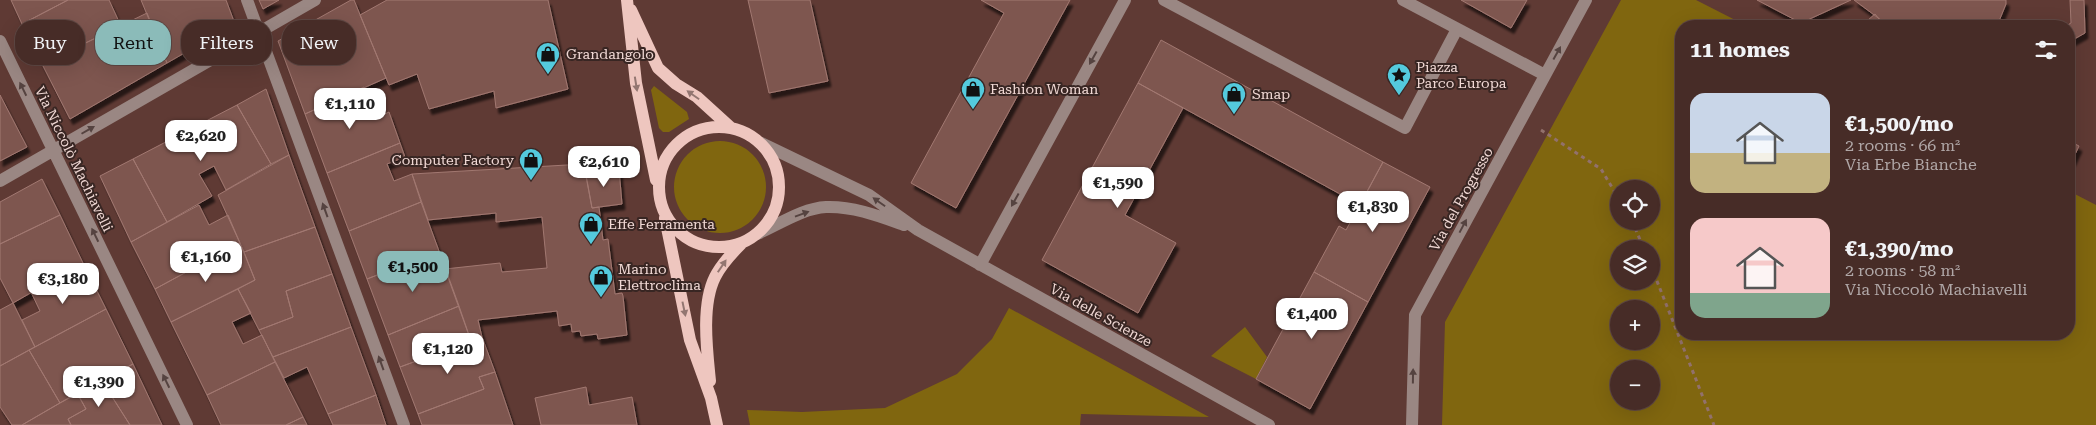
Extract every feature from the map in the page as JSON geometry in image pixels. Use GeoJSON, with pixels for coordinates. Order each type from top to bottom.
{"type":"FeatureCollection","features":[{"type":"Feature","properties":{"kind":"main road"},"geometry":{"type":"LineString","coordinates":[[627,0],[658,68],[676,84],[697,97],[730,127]]}},
{"type":"Feature","properties":{"kind":"main road"},"geometry":{"type":"LineString","coordinates":[[627,0],[636,83],[690,340],[711,398],[717,425]]}},
{"type":"Feature","properties":{"kind":"main road"},"geometry":{"type":"LineString","coordinates":[[658,186],[661,169],[668,153],[680,140],[695,131],[712,126],[730,127],[747,133],[761,143],[772,156],[778,172],[779,190],[776,206],[769,221],[757,234],[741,244],[725,260],[714,278],[709,292],[706,337],[711,398]]}},
{"type":"Feature","properties":{"kind":"main road"},"geometry":{"type":"LineString","coordinates":[[663,210],[671,224],[695,243],[710,247],[726,247],[741,244]]}},
{"type":"Feature","properties":{"kind":"street"},"geometry":{"type":"LineString","coordinates":[[247,0],[254,20]]}},
{"type":"Feature","properties":{"kind":"street"},"geometry":{"type":"LineString","coordinates":[[272,25],[315,0]]}},
{"type":"Feature","properties":{"kind":"street"},"geometry":{"type":"LineString","coordinates":[[980,265],[1125,0]]}},
{"type":"Feature","properties":{"kind":"street"},"geometry":{"type":"LineString","coordinates":[[1164,0],[1405,128],[1457,29]]}},
{"type":"Feature","properties":{"kind":"street"},"geometry":{"type":"LineString","coordinates":[[1403,0],[1545,75]]}},
{"type":"Feature","properties":{"kind":"street","name":"Via del Progresso"},"geometry":{"type":"LineString","coordinates":[[1412,425],[1414,315],[1586,0]]}},
{"type":"Feature","properties":{"kind":"street","name":"Via Niccolò Machiavelli"},"geometry":{"type":"LineString","coordinates":[[0,41],[187,425]]}},
{"type":"Feature","properties":{"kind":"street"},"geometry":{"type":"LineString","coordinates":[[0,181],[201,65]]}},
{"type":"Feature","properties":{"kind":"street"},"geometry":{"type":"LineString","coordinates":[[271,65],[404,425]]}},
{"type":"Feature","properties":{"kind":"street"},"geometry":{"type":"LineString","coordinates":[[761,143],[869,195],[918,230]]}},
{"type":"Feature","properties":{"kind":"street"},"geometry":{"type":"LineString","coordinates":[[757,234],[800,215],[825,207],[865,211],[918,230]]}},
{"type":"Feature","properties":{"kind":"street","name":"Via delle Scienze"},"geometry":{"type":"LineString","coordinates":[[918,230],[1269,425]]}},
{"type":"Feature","properties":{"kind":"path"},"geometry":{"type":"LineString","coordinates":[[1522,118],[1600,169],[1610,185]]}},
{"type":"Feature","properties":{"kind":"path"},"geometry":{"type":"LineString","coordinates":[[1660,289],[1675,327]]}},
{"type":"Feature","properties":{"kind":"path"},"geometry":{"type":"LineString","coordinates":[[1680,340],[1714,425]]}},
{"type":"Feature","properties":{"kind":"shaded area"},"geometry":{"type":"Polygon","coordinates":[[[1621,0],[1696,0],[1735,20],[1675,20],[1675,340],[2075,340],[2075,194],[2096,205],[2096,425],[1442,425],[1445,322],[1621,0]]]}},
{"type":"Feature","properties":{"kind":"shaded area"},"geometry":{"type":"Polygon","coordinates":[[[654,86],[687,112],[689,119],[669,132],[663,132],[659,128],[651,90],[654,86]]]}},
{"type":"Feature","properties":{"kind":"shaded area"},"geometry":{"type":"Polygon","coordinates":[[[720,141],[738,145],[752,155],[762,169],[766,187],[762,205],[752,219],[738,229],[720,233],[702,229],[688,219],[678,205],[674,187],[678,169],[688,155],[702,145],[720,141]]]}},
{"type":"Feature","properties":{"kind":"shaded area"},"geometry":{"type":"Polygon","coordinates":[[[1009,308],[1209,417],[1081,414],[1080,425],[750,425],[747,410],[802,412],[885,408],[957,374],[992,339],[1009,308]]]}},
{"type":"Feature","properties":{"kind":"shaded area"},"geometry":{"type":"Polygon","coordinates":[[[1245,327],[1267,357],[1256,379],[1211,356],[1245,327]]]}},
{"type":"Feature","properties":{"kind":"building"},"geometry":{"type":"Polygon","coordinates":[[[11,0],[68,0],[30,20],[20,20],[11,0]]]}},
{"type":"Feature","properties":{"kind":"building"},"geometry":{"type":"Polygon","coordinates":[[[68,0],[109,0],[118,20],[95,20],[95,39],[85,43],[85,20],[30,20],[68,0]]]}},
{"type":"Feature","properties":{"kind":"building"},"geometry":{"type":"Polygon","coordinates":[[[141,0],[226,0],[234,20],[181,20],[181,55],[171,61],[171,20],[149,20],[141,0]]]}},
{"type":"Feature","properties":{"kind":"building"},"geometry":{"type":"Polygon","coordinates":[[[259,0],[279,0],[263,9],[259,0]]]}},
{"type":"Feature","properties":{"kind":"building"},"geometry":{"type":"Polygon","coordinates":[[[354,0],[386,78],[305,114],[287,65],[356,65],[356,20],[315,20],[354,0]]]}},
{"type":"Feature","properties":{"kind":"building"},"geometry":{"type":"Polygon","coordinates":[[[387,0],[548,0],[568,89],[496,108],[494,91],[429,109],[417,74],[389,85],[360,15],[387,0]]]}},
{"type":"Feature","properties":{"kind":"building"},"geometry":{"type":"Polygon","coordinates":[[[748,0],[810,0],[828,81],[769,93],[748,0]]]}},
{"type":"Feature","properties":{"kind":"building"},"geometry":{"type":"Polygon","coordinates":[[[981,0],[1070,0],[956,208],[911,183],[1004,13],[981,0]]]}},
{"type":"Feature","properties":{"kind":"building"},"geometry":{"type":"Polygon","coordinates":[[[1461,0],[1527,0],[1511,28],[1461,0]]]}},
{"type":"Feature","properties":{"kind":"building"},"geometry":{"type":"Polygon","coordinates":[[[1757,0],[1851,0],[1808,20],[1795,20],[1757,0]]]}},
{"type":"Feature","properties":{"kind":"building"},"geometry":{"type":"Polygon","coordinates":[[[1854,0],[2006,0],[1999,20],[1881,20],[1854,0]]]}},
{"type":"Feature","properties":{"kind":"building"},"geometry":{"type":"Polygon","coordinates":[[[2070,0],[2084,0],[2085,33],[2075,39],[2075,20],[2071,20],[2070,0]]]}},
{"type":"Feature","properties":{"kind":"building"},"geometry":{"type":"Polygon","coordinates":[[[147,13],[150,20],[133,20],[147,13]]]}},
{"type":"Feature","properties":{"kind":"building"},"geometry":{"type":"Polygon","coordinates":[[[1875,14],[1880,20],[1868,20],[1875,14]]]}},
{"type":"Feature","properties":{"kind":"building"},"geometry":{"type":"Polygon","coordinates":[[[95,38],[95,65],[164,65],[70,119],[43,65],[85,65],[85,43],[95,38]]]}},
{"type":"Feature","properties":{"kind":"building"},"geometry":{"type":"Polygon","coordinates":[[[282,39],[282,52],[278,41],[282,39]]]}},
{"type":"Feature","properties":{"kind":"building"},"geometry":{"type":"Polygon","coordinates":[[[1161,40],[1383,162],[1360,205],[1138,83],[1161,40]]]}},
{"type":"Feature","properties":{"kind":"building"},"geometry":{"type":"Polygon","coordinates":[[[1138,83],[1183,108],[1125,215],[1176,243],[1138,313],[1042,260],[1138,83]]]}},
{"type":"Feature","properties":{"kind":"building"},"geometry":{"type":"Polygon","coordinates":[[[364,87],[376,118],[389,112],[400,143],[327,173],[305,114],[364,87]]]}},
{"type":"Feature","properties":{"kind":"building"},"geometry":{"type":"Polygon","coordinates":[[[266,89],[289,155],[271,164],[237,105],[266,89]]]}},
{"type":"Feature","properties":{"kind":"building"},"geometry":{"type":"Polygon","coordinates":[[[0,95],[27,147],[0,161],[0,95]]]}},
{"type":"Feature","properties":{"kind":"building"},"geometry":{"type":"Polygon","coordinates":[[[237,105],[271,164],[226,190],[214,166],[199,174],[212,196],[167,222],[133,159],[237,105]]]}},
{"type":"Feature","properties":{"kind":"building"},"geometry":{"type":"Polygon","coordinates":[[[400,143],[405,157],[387,164],[394,181],[412,174],[421,202],[349,231],[327,173],[400,143]]]}},
{"type":"Feature","properties":{"kind":"building"},"geometry":{"type":"Polygon","coordinates":[[[2075,144],[2079,146],[2075,155],[2075,144]]]}},
{"type":"Feature","properties":{"kind":"building"},"geometry":{"type":"Polygon","coordinates":[[[289,155],[315,227],[244,252],[218,195],[289,155]]]}},
{"type":"Feature","properties":{"kind":"building"},"geometry":{"type":"Polygon","coordinates":[[[133,159],[167,222],[131,242],[100,176],[133,159]]]}},
{"type":"Feature","properties":{"kind":"building"},"geometry":{"type":"Polygon","coordinates":[[[1383,162],[1430,187],[1368,302],[1314,272],[1339,226],[1346,230],[1383,162]]]}},
{"type":"Feature","properties":{"kind":"building"},"geometry":{"type":"Polygon","coordinates":[[[584,164],[592,208],[599,207],[603,240],[608,239],[615,294],[622,293],[623,296],[627,335],[598,339],[597,334],[581,336],[580,331],[572,332],[571,324],[559,326],[557,311],[478,320],[482,337],[471,341],[445,269],[500,263],[502,272],[547,268],[542,217],[496,222],[496,213],[428,220],[412,174],[584,164]]]}},
{"type":"Feature","properties":{"kind":"building"},"geometry":{"type":"Polygon","coordinates":[[[619,169],[622,204],[592,208],[585,171],[619,169]]]}},
{"type":"Feature","properties":{"kind":"building"},"geometry":{"type":"Polygon","coordinates":[[[42,179],[60,215],[0,244],[0,202],[42,179]]]}},
{"type":"Feature","properties":{"kind":"building"},"geometry":{"type":"Polygon","coordinates":[[[421,202],[439,251],[367,279],[349,231],[421,202]]]}},
{"type":"Feature","properties":{"kind":"building"},"geometry":{"type":"Polygon","coordinates":[[[199,205],[209,225],[228,215],[240,243],[155,289],[131,242],[199,205]]]}},
{"type":"Feature","properties":{"kind":"building"},"geometry":{"type":"Polygon","coordinates":[[[60,215],[83,263],[13,303],[0,278],[0,244],[60,215]]]}},
{"type":"Feature","properties":{"kind":"building"},"geometry":{"type":"Polygon","coordinates":[[[315,227],[332,274],[286,291],[293,317],[259,330],[238,289],[255,280],[244,252],[315,227]]]}},
{"type":"Feature","properties":{"kind":"building"},"geometry":{"type":"Polygon","coordinates":[[[240,243],[255,280],[171,322],[155,289],[240,243]]]}},
{"type":"Feature","properties":{"kind":"building"},"geometry":{"type":"Polygon","coordinates":[[[439,251],[459,306],[388,335],[367,279],[439,251]]]}},
{"type":"Feature","properties":{"kind":"building"},"geometry":{"type":"Polygon","coordinates":[[[83,263],[106,309],[35,347],[22,320],[40,311],[31,292],[83,263]]]}},
{"type":"Feature","properties":{"kind":"building"},"geometry":{"type":"Polygon","coordinates":[[[1314,272],[1368,302],[1310,409],[1256,379],[1314,272]]]}},
{"type":"Feature","properties":{"kind":"building"},"geometry":{"type":"Polygon","coordinates":[[[332,274],[351,327],[273,357],[259,330],[293,317],[286,291],[332,274]]]}},
{"type":"Feature","properties":{"kind":"building"},"geometry":{"type":"Polygon","coordinates":[[[238,289],[251,313],[232,322],[243,344],[262,335],[275,362],[207,395],[171,322],[238,289]]]}},
{"type":"Feature","properties":{"kind":"building"},"geometry":{"type":"Polygon","coordinates":[[[13,303],[35,347],[0,366],[0,310],[13,303]]]}},
{"type":"Feature","properties":{"kind":"building"},"geometry":{"type":"Polygon","coordinates":[[[459,306],[471,341],[400,367],[388,335],[459,306]]]}},
{"type":"Feature","properties":{"kind":"building"},"geometry":{"type":"Polygon","coordinates":[[[106,309],[133,364],[60,403],[29,350],[106,309]]]}},
{"type":"Feature","properties":{"kind":"building"},"geometry":{"type":"Polygon","coordinates":[[[351,327],[376,395],[328,414],[307,367],[284,378],[273,357],[351,327]]]}},
{"type":"Feature","properties":{"kind":"building"},"geometry":{"type":"Polygon","coordinates":[[[482,337],[495,372],[479,377],[484,389],[418,414],[400,367],[482,337]]]}},
{"type":"Feature","properties":{"kind":"building"},"geometry":{"type":"Polygon","coordinates":[[[29,350],[60,403],[22,425],[12,425],[0,407],[0,366],[29,350]]]}},
{"type":"Feature","properties":{"kind":"building"},"geometry":{"type":"Polygon","coordinates":[[[275,362],[303,417],[286,425],[221,425],[207,395],[275,362]]]}},
{"type":"Feature","properties":{"kind":"building"},"geometry":{"type":"Polygon","coordinates":[[[133,364],[162,425],[130,425],[102,381],[133,364]]]}},
{"type":"Feature","properties":{"kind":"building"},"geometry":{"type":"Polygon","coordinates":[[[495,372],[513,425],[422,425],[418,414],[484,389],[479,377],[495,372]]]}},
{"type":"Feature","properties":{"kind":"building"},"geometry":{"type":"Polygon","coordinates":[[[102,381],[130,425],[71,425],[68,419],[86,409],[77,393],[102,381]]]}},
{"type":"Feature","properties":{"kind":"building"},"geometry":{"type":"Polygon","coordinates":[[[586,387],[589,405],[632,397],[637,425],[541,425],[535,398],[586,387]]]}},
{"type":"Feature","properties":{"kind":"building"},"geometry":{"type":"Polygon","coordinates":[[[77,393],[86,409],[68,419],[71,425],[22,425],[77,393]]]}},
{"type":"Feature","properties":{"kind":"building"},"geometry":{"type":"Polygon","coordinates":[[[376,395],[386,425],[333,425],[328,414],[376,395]]]}},
{"type":"Feature","properties":{"kind":"building"},"geometry":{"type":"Polygon","coordinates":[[[303,417],[307,425],[286,425],[303,417]]]}},
{"type":"Feature","properties":{"kind":"place","name":"Grandangolo"},"geometry":{"type":"Point","coordinates":[548,75]}},
{"type":"Feature","properties":{"kind":"place","name":"Piazza Parco Europa"},"geometry":{"type":"Point","coordinates":[1399,96]}},
{"type":"Feature","properties":{"kind":"place","name":"Fashion Woman"},"geometry":{"type":"Point","coordinates":[973,110]}},
{"type":"Feature","properties":{"kind":"place","name":"Smap"},"geometry":{"type":"Point","coordinates":[1234,115]}},
{"type":"Feature","properties":{"kind":"place","name":"Computer Factory"},"geometry":{"type":"Point","coordinates":[531,181]}},
{"type":"Feature","properties":{"kind":"place","name":"Effe Ferramenta"},"geometry":{"type":"Point","coordinates":[591,245]}},
{"type":"Feature","properties":{"kind":"place","name":"Marino Elettroclima"},"geometry":{"type":"Point","coordinates":[601,298]}}]}
